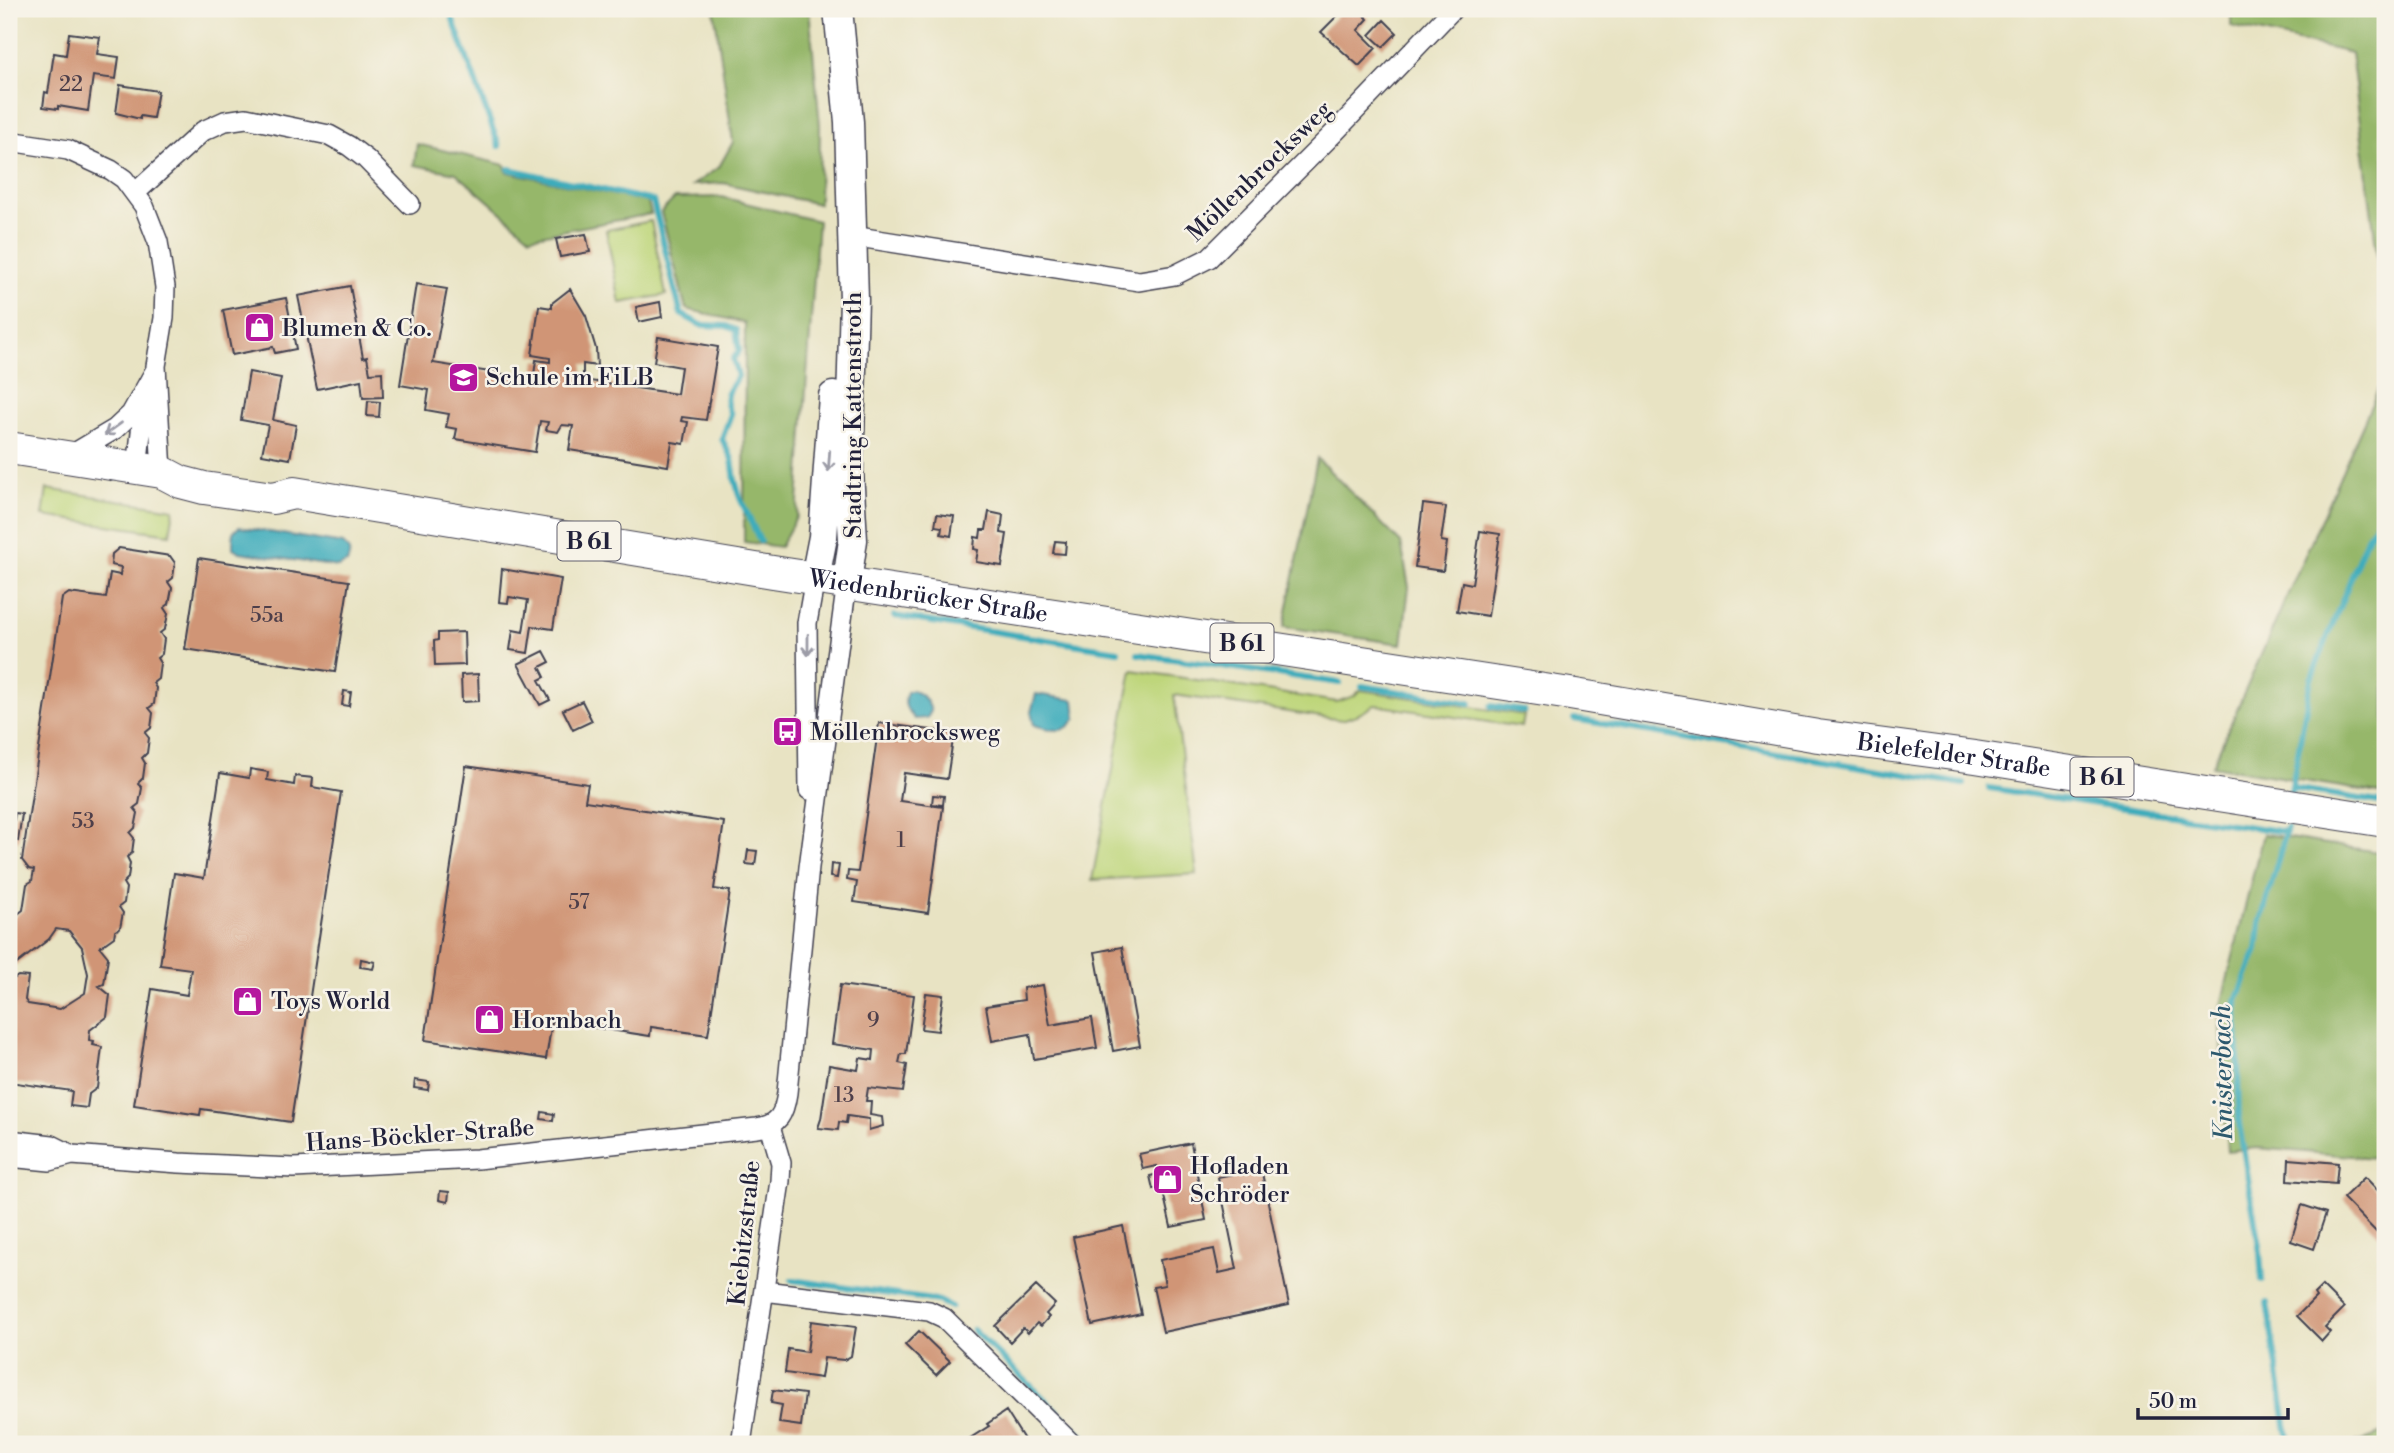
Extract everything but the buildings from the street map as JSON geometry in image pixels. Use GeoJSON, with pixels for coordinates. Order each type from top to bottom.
{"type":"FeatureCollection","features":[{"type":"Feature","properties":{"kind":"main road","name":"Stadtring Kattenstroth"},"geometry":{"type":"LineString","coordinates":[[838,9],[849,122],[854,300],[849,471],[853,540],[847,582]]}},
{"type":"Feature","properties":{"kind":"main road","name":"Stadtring Kattenstroth"},"geometry":{"type":"LineString","coordinates":[[815,578],[823,537],[841,301],[852,242]]}},
{"type":"Feature","properties":{"kind":"main road","name":"Wiedenbrücker Straße"},"geometry":{"type":"LineString","coordinates":[[9,448],[149,470],[204,488],[273,498],[294,493],[815,578],[1564,693]]}},
{"type":"Feature","properties":{"kind":"main road","name":"Bielefelder Straße"},"geometry":{"type":"LineString","coordinates":[[1564,693],[1818,736],[1975,757],[2385,821]]}},
{"type":"Feature","properties":{"kind":"street","name":"Möllenbrocksweg"},"geometry":{"type":"LineString","coordinates":[[852,242],[1139,281],[1175,275],[1209,258],[1453,9]]}},
{"type":"Feature","properties":{"kind":"street"},"geometry":{"type":"LineString","coordinates":[[135,193],[202,131],[225,121],[246,118],[329,135],[366,159],[410,204]]}},
{"type":"Feature","properties":{"kind":"street"},"geometry":{"type":"LineString","coordinates":[[9,141],[68,150],[111,170],[124,179],[144,206],[158,242],[163,271],[164,318],[156,366],[149,470]]}},
{"type":"Feature","properties":{"kind":"street"},"geometry":{"type":"LineString","coordinates":[[68,457],[115,429],[131,415],[156,366]]}},
{"type":"Feature","properties":{"kind":"street"},"geometry":{"type":"LineString","coordinates":[[146,388],[149,470]]}},
{"type":"Feature","properties":{"kind":"street","name":"Kiebitzstraße"},"geometry":{"type":"LineString","coordinates":[[809,867],[807,623],[815,578]]}},
{"type":"Feature","properties":{"kind":"street","name":"Kiebitzstraße"},"geometry":{"type":"LineString","coordinates":[[741,1444],[781,1163],[770,1126],[778,1121],[784,1110],[787,1093],[809,867],[847,582]]}},
{"type":"Feature","properties":{"kind":"street","name":"Hans-Böckler-Straße"},"geometry":{"type":"LineString","coordinates":[[9,1157],[50,1161],[72,1155],[282,1167],[378,1164],[477,1158],[770,1126]]}},
{"type":"Feature","properties":{"kind":"street","name":"Hans-Böckler-Straße"},"geometry":{"type":"LineString","coordinates":[[9,1140],[52,1145],[72,1155]]}},
{"type":"Feature","properties":{"kind":"street"},"geometry":{"type":"LineString","coordinates":[[764,1291],[929,1311],[944,1318],[1072,1444]]}},
{"type":"Feature","properties":{"kind":"green space"},"geometry":{"type":"Polygon","coordinates":[[[714,9],[809,9],[820,125],[819,204],[723,183],[693,185],[719,167],[733,142],[714,9]]]}},
{"type":"Feature","properties":{"kind":"green space"},"geometry":{"type":"Polygon","coordinates":[[[2231,9],[2385,9],[2385,316],[2351,53],[2231,26],[2231,9]]]}},
{"type":"Feature","properties":{"kind":"green space"},"geometry":{"type":"Polygon","coordinates":[[[417,144],[505,165],[507,172],[648,202],[651,214],[530,237],[456,173],[414,165],[417,144]]]}},
{"type":"Feature","properties":{"kind":"green space"},"geometry":{"type":"Polygon","coordinates":[[[721,197],[818,221],[797,516],[780,547],[744,542],[745,323],[686,309],[661,212],[675,198],[721,197]]]}},
{"type":"Feature","properties":{"kind":"green space"},"geometry":{"type":"Polygon","coordinates":[[[651,221],[666,295],[620,303],[606,230],[651,221]]]}},
{"type":"Feature","properties":{"kind":"green space"},"geometry":{"type":"Polygon","coordinates":[[[2385,374],[2385,794],[2212,766],[2385,374]]]}},
{"type":"Feature","properties":{"kind":"green space"},"geometry":{"type":"Polygon","coordinates":[[[1317,458],[1401,543],[1409,587],[1402,644],[1284,627],[1317,458]]]}},
{"type":"Feature","properties":{"kind":"green space"},"geometry":{"type":"Polygon","coordinates":[[[47,489],[174,509],[170,534],[43,516],[47,489]]]}},
{"type":"Feature","properties":{"kind":"green space"},"geometry":{"type":"Polygon","coordinates":[[[1132,670],[1337,702],[1354,696],[1360,690],[1524,715],[1522,727],[1375,705],[1342,720],[1174,695],[1197,874],[1092,880],[1132,670]]]}},
{"type":"Feature","properties":{"kind":"green space"},"geometry":{"type":"Polygon","coordinates":[[[2263,834],[2385,853],[2385,1159],[2257,1148],[2227,1151],[2219,1013],[2263,834]]]}},
{"type":"Feature","properties":{"kind":"green space"},"geometry":{"type":"Polygon","coordinates":[[[2385,1432],[2385,1444],[2354,1444],[2385,1432]]]}},
{"type":"Feature","properties":{"kind":"water"},"geometry":{"type":"Polygon","coordinates":[[[239,527],[343,544],[349,552],[348,560],[338,567],[240,552],[233,548],[233,532],[239,527]]]}},
{"type":"Feature","properties":{"kind":"water"},"geometry":{"type":"Polygon","coordinates":[[[912,690],[928,704],[931,711],[927,718],[915,719],[908,710],[905,704],[906,696],[907,692],[912,690]]]}},
{"type":"Feature","properties":{"kind":"water"},"geometry":{"type":"Polygon","coordinates":[[[1036,694],[1074,700],[1076,718],[1072,724],[1058,730],[1034,725],[1031,712],[1036,694]]]}},
{"type":"Feature","properties":{"kind":"waterway"},"geometry":{"type":"LineString","coordinates":[[449,9],[499,146]]}},
{"type":"Feature","properties":{"kind":"waterway"},"geometry":{"type":"LineString","coordinates":[[509,169],[653,201],[681,314],[701,325],[726,326],[736,330],[739,351],[733,359],[738,376],[727,394],[731,414],[722,439],[732,459],[740,498],[760,541]]}},
{"type":"Feature","properties":{"kind":"waterway","name":"Knisterbach"},"geometry":{"type":"LineString","coordinates":[[2291,792],[2311,679],[2368,535],[2385,509]]}},
{"type":"Feature","properties":{"kind":"waterway"},"geometry":{"type":"LineString","coordinates":[[894,616],[1118,651]]}},
{"type":"Feature","properties":{"kind":"waterway"},"geometry":{"type":"LineString","coordinates":[[1138,654],[1340,683]]}},
{"type":"Feature","properties":{"kind":"waterway"},"geometry":{"type":"LineString","coordinates":[[1362,686],[1470,703]]}},
{"type":"Feature","properties":{"kind":"waterway"},"geometry":{"type":"LineString","coordinates":[[1491,706],[1524,711]]}},
{"type":"Feature","properties":{"kind":"waterway"},"geometry":{"type":"LineString","coordinates":[[1574,719],[1964,784]]}},
{"type":"Feature","properties":{"kind":"waterway"},"geometry":{"type":"LineString","coordinates":[[1989,788],[2286,832]]}},
{"type":"Feature","properties":{"kind":"waterway"},"geometry":{"type":"LineString","coordinates":[[2292,788],[2385,803]]}},
{"type":"Feature","properties":{"kind":"waterway","name":"Knisterbach"},"geometry":{"type":"LineString","coordinates":[[2262,1280],[2239,1123],[2237,1001],[2257,950],[2260,924],[2287,828]]}},
{"type":"Feature","properties":{"kind":"waterway"},"geometry":{"type":"LineString","coordinates":[[792,1280],[939,1301],[951,1307]]}},
{"type":"Feature","properties":{"kind":"waterway","name":"Knisterbach"},"geometry":{"type":"LineString","coordinates":[[2267,1303],[2289,1444]]}},
{"type":"Feature","properties":{"kind":"waterway"},"geometry":{"type":"LineString","coordinates":[[973,1330],[1091,1444]]}},
{"type":"Feature","properties":{"kind":"place","name":"Blumen & Co."},"geometry":{"type":"Point","coordinates":[259,328]}},
{"type":"Feature","properties":{"kind":"place","name":"Schule im FiLB"},"geometry":{"type":"Point","coordinates":[463,377]}},
{"type":"Feature","properties":{"kind":"place","name":"Möllenbrocksweg"},"geometry":{"type":"Point","coordinates":[787,732]}},
{"type":"Feature","properties":{"kind":"place","name":"Toys World"},"geometry":{"type":"Point","coordinates":[248,1001]}},
{"type":"Feature","properties":{"kind":"place","name":"Hornbach"},"geometry":{"type":"Point","coordinates":[489,1020]}},
{"type":"Feature","properties":{"kind":"place","name":"Hofladen Schröder"},"geometry":{"type":"Point","coordinates":[1167,1180]}}]}
